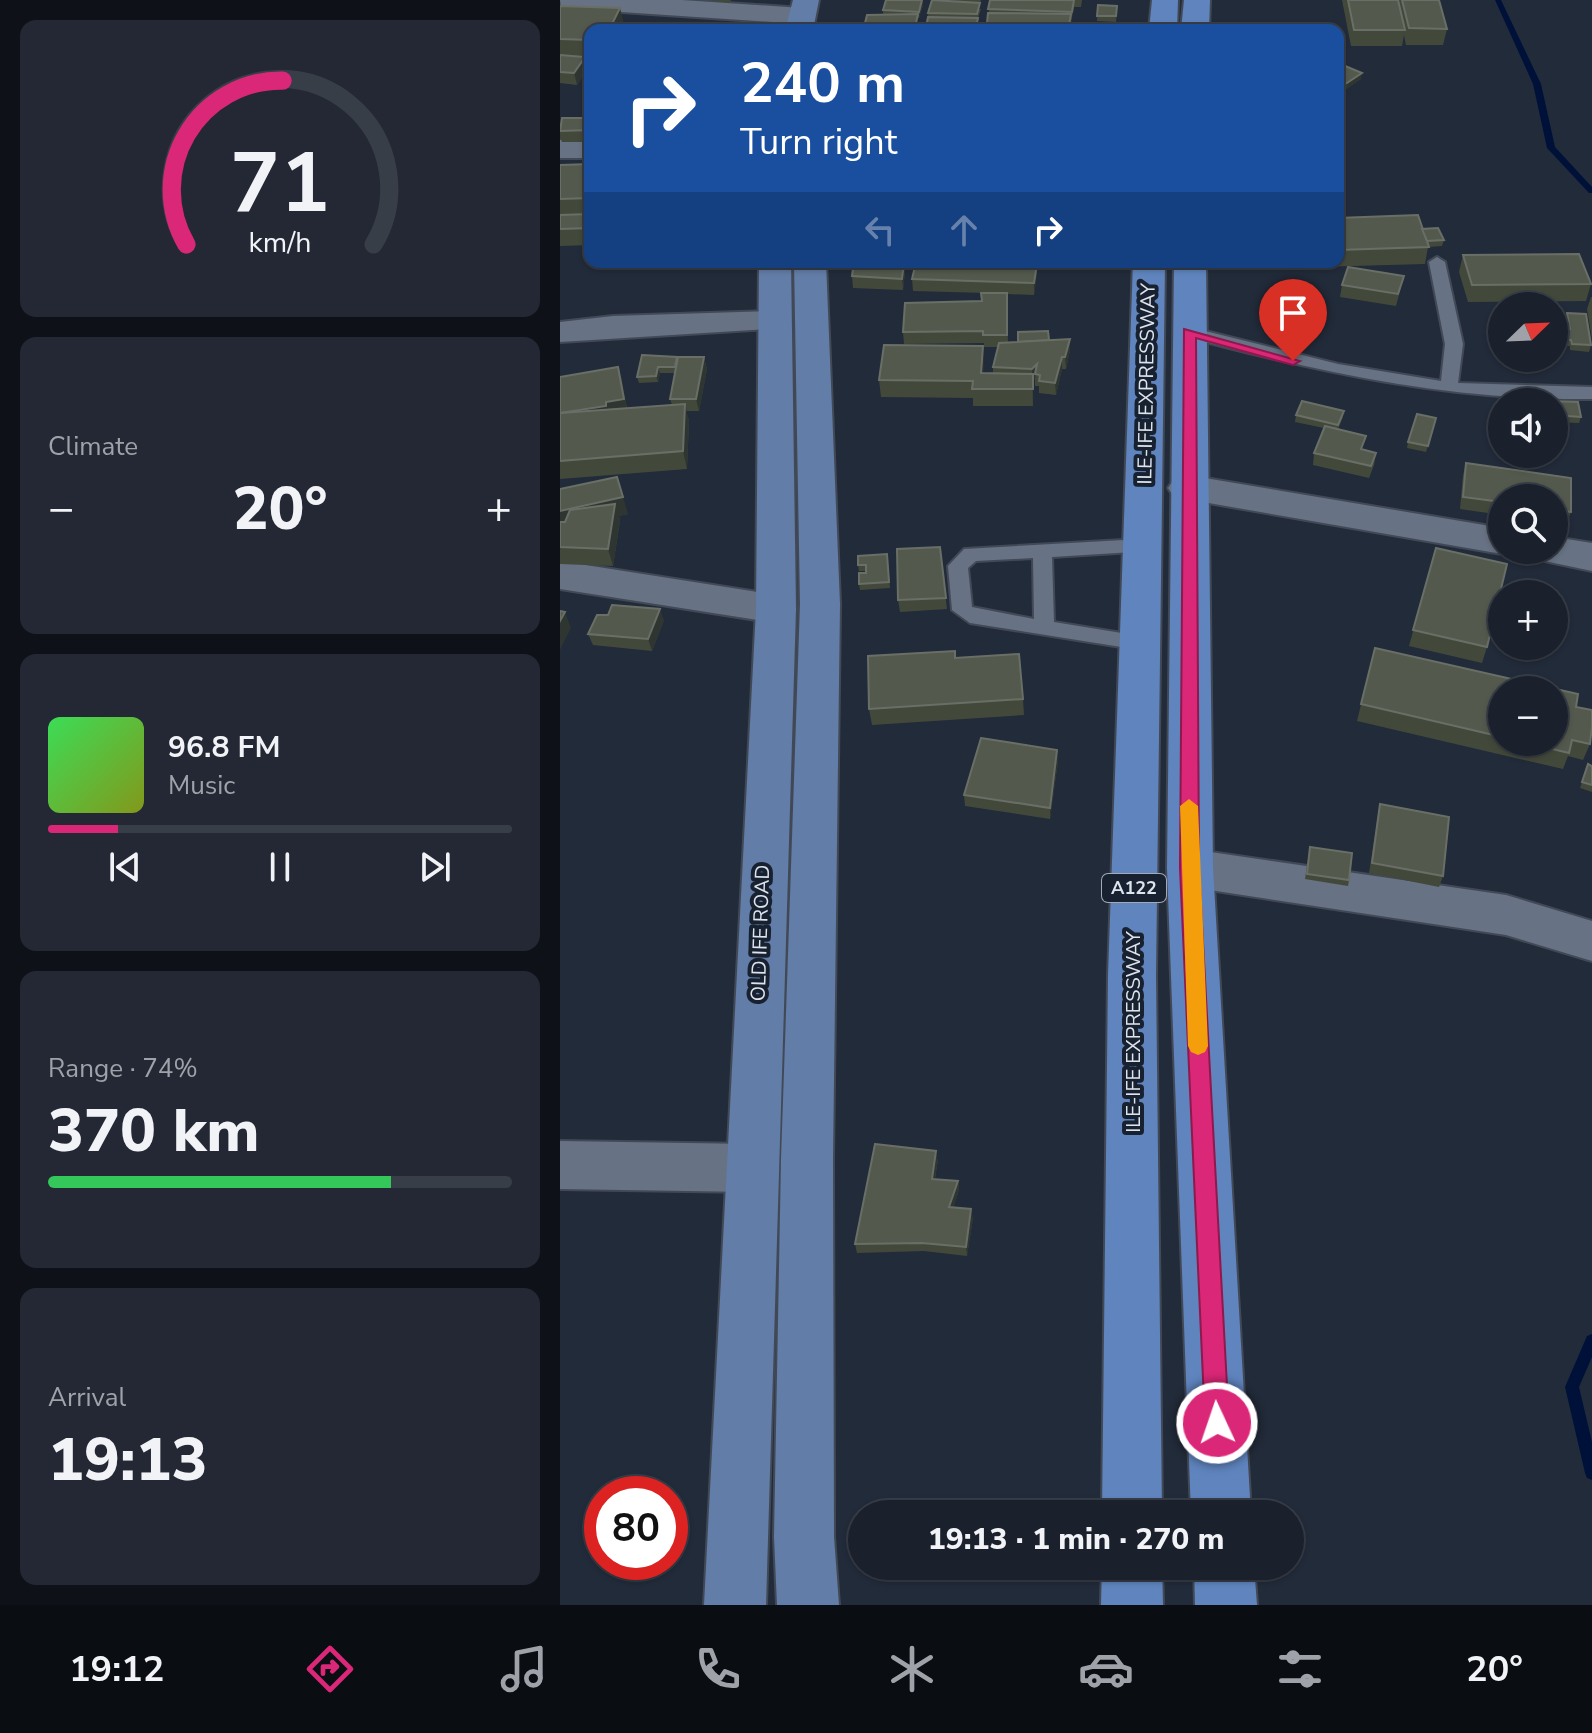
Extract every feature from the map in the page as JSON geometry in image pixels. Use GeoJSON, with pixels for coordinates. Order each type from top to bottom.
{"type":"FeatureCollection","features":[{"type":"Feature","properties":{"kind":"highway"},"geometry":{"type":"LineString","coordinates":[[1163,24],[1165,0]]}},
{"type":"Feature","properties":{"kind":"highway"},"geometry":{"type":"LineString","coordinates":[[1195,24],[1197,0]]}},
{"type":"Feature","properties":{"kind":"highway","name":"ILE-IFE EXPRESSWAY"},"geometry":{"type":"LineString","coordinates":[[1132,1500],[1132,975],[1149,268]]}},
{"type":"Feature","properties":{"kind":"highway","name":"ILE-IFE EXPRESSWAY"},"geometry":{"type":"LineString","coordinates":[[1190,268],[1187,488],[1190,868],[1220,1500]]}},
{"type":"Feature","properties":{"kind":"highway"},"geometry":{"type":"LineString","coordinates":[[1132,1580],[1132,1605]]}},
{"type":"Feature","properties":{"kind":"highway"},"geometry":{"type":"LineString","coordinates":[[1225,1580],[1226,1605]]}},
{"type":"Feature","properties":{"kind":"main road","name":"OLD IFE ROAD"},"geometry":{"type":"LineString","coordinates":[[735,1605],[750,1168],[776,609],[775,268]]}},
{"type":"Feature","properties":{"kind":"main road"},"geometry":{"type":"LineString","coordinates":[[808,1605],[804,1537],[807,1159],[820,604],[810,268]]}},
{"type":"Feature","properties":{"kind":"street"},"geometry":{"type":"LineString","coordinates":[[561,0],[802,15]]}},
{"type":"Feature","properties":{"kind":"street"},"geometry":{"type":"LineString","coordinates":[[560,149],[584,149]]}},
{"type":"Feature","properties":{"kind":"street"},"geometry":{"type":"LineString","coordinates":[[560,332],[613,326],[773,321]]}},
{"type":"Feature","properties":{"kind":"street"},"geometry":{"type":"LineString","coordinates":[[1187,488],[1488,539]]}},
{"type":"Feature","properties":{"kind":"street"},"geometry":{"type":"LineString","coordinates":[[1568,553],[1592,557]]}},
{"type":"Feature","properties":{"kind":"street"},"geometry":{"type":"LineString","coordinates":[[560,575],[776,609]]}},
{"type":"Feature","properties":{"kind":"street"},"geometry":{"type":"LineString","coordinates":[[1190,868],[1506,915],[1592,941]]}},
{"type":"Feature","properties":{"kind":"street"},"geometry":{"type":"LineString","coordinates":[[560,1165],[750,1168]]}},
{"type":"Feature","properties":{"kind":"lane"},"geometry":{"type":"LineString","coordinates":[[1437,262],[1454,344],[1449,387]]}},
{"type":"Feature","properties":{"kind":"lane"},"geometry":{"type":"LineString","coordinates":[[1189,332],[1319,368],[1449,387],[1561,395],[1592,393]]}},
{"type":"Feature","properties":{"kind":"lane"},"geometry":{"type":"LineString","coordinates":[[1140,643],[965,613],[958,566],[971,554],[1142,546]]}},
{"type":"Feature","properties":{"kind":"lane"},"geometry":{"type":"LineString","coordinates":[[1042,550],[1044,627]]}},
{"type":"Feature","properties":{"kind":"building"},"geometry":{"type":"Polygon","coordinates":[[[886,0],[922,0],[919,12],[883,10],[886,0]]]}},
{"type":"Feature","properties":{"kind":"building"},"geometry":{"type":"Polygon","coordinates":[[[932,0],[980,3],[977,14],[928,13],[932,0]]]}},
{"type":"Feature","properties":{"kind":"building"},"geometry":{"type":"Polygon","coordinates":[[[990,0],[1074,0],[1072,12],[988,9],[990,0]]]}},
{"type":"Feature","properties":{"kind":"building"},"geometry":{"type":"Polygon","coordinates":[[[1348,0],[1398,0],[1405,30],[1354,30],[1348,0]]]}},
{"type":"Feature","properties":{"kind":"building"},"geometry":{"type":"Polygon","coordinates":[[[1402,0],[1439,0],[1447,29],[1409,28],[1402,0]]]}},
{"type":"Feature","properties":{"kind":"building"},"geometry":{"type":"Polygon","coordinates":[[[1098,5],[1117,6],[1116,16],[1097,16],[1098,5]]]}},
{"type":"Feature","properties":{"kind":"building"},"geometry":{"type":"Polygon","coordinates":[[[560,6],[620,8],[612,24],[584,24],[584,40],[560,39],[560,6]]]}},
{"type":"Feature","properties":{"kind":"building"},"geometry":{"type":"Polygon","coordinates":[[[988,13],[1071,14],[1069,24],[987,23],[988,13]]]}},
{"type":"Feature","properties":{"kind":"building"},"geometry":{"type":"Polygon","coordinates":[[[918,14],[916,24],[865,23],[867,15],[918,14]]]}},
{"type":"Feature","properties":{"kind":"building"},"geometry":{"type":"Polygon","coordinates":[[[928,17],[978,18],[977,24],[927,24],[928,17]]]}},
{"type":"Feature","properties":{"kind":"building"},"geometry":{"type":"Polygon","coordinates":[[[560,55],[584,57],[574,73],[560,72],[560,55]]]}},
{"type":"Feature","properties":{"kind":"building"},"geometry":{"type":"Polygon","coordinates":[[[1344,66],[1362,73],[1344,82],[1344,66]]]}},
{"type":"Feature","properties":{"kind":"building"},"geometry":{"type":"Polygon","coordinates":[[[562,118],[584,118],[584,130],[560,131],[562,118]]]}},
{"type":"Feature","properties":{"kind":"building"},"geometry":{"type":"Polygon","coordinates":[[[584,164],[584,198],[560,199],[560,165],[584,164]]]}},
{"type":"Feature","properties":{"kind":"building"},"geometry":{"type":"Polygon","coordinates":[[[584,214],[584,228],[560,229],[560,215],[584,214]]]}},
{"type":"Feature","properties":{"kind":"building"},"geometry":{"type":"Polygon","coordinates":[[[1418,215],[1429,247],[1344,250],[1344,218],[1418,215]]]}},
{"type":"Feature","properties":{"kind":"building"},"geometry":{"type":"Polygon","coordinates":[[[1438,228],[1444,240],[1427,241],[1422,229],[1438,228]]]}},
{"type":"Feature","properties":{"kind":"building"},"geometry":{"type":"Polygon","coordinates":[[[1579,254],[1591,284],[1472,285],[1463,255],[1579,254]]]}},
{"type":"Feature","properties":{"kind":"building"},"geometry":{"type":"Polygon","coordinates":[[[1348,267],[1404,276],[1398,294],[1342,285],[1348,267]]]}},
{"type":"Feature","properties":{"kind":"building"},"geometry":{"type":"Polygon","coordinates":[[[853,268],[903,268],[902,279],[852,276],[853,268]]]}},
{"type":"Feature","properties":{"kind":"building"},"geometry":{"type":"Polygon","coordinates":[[[915,268],[1036,268],[1034,283],[912,279],[915,268]]]}},
{"type":"Feature","properties":{"kind":"building"},"geometry":{"type":"Polygon","coordinates":[[[981,293],[1007,293],[1007,335],[983,335],[983,331],[903,332],[905,303],[982,301],[981,293]]]}},
{"type":"Feature","properties":{"kind":"building"},"geometry":{"type":"Polygon","coordinates":[[[1568,313],[1586,314],[1591,345],[1572,344],[1568,340],[1568,313]]]}},
{"type":"Feature","properties":{"kind":"building"},"geometry":{"type":"Polygon","coordinates":[[[1048,331],[1049,340],[1018,342],[1018,332],[1048,331]]]}},
{"type":"Feature","properties":{"kind":"building"},"geometry":{"type":"Polygon","coordinates":[[[1070,339],[1055,383],[1039,381],[1040,375],[1035,374],[1037,364],[1032,369],[993,367],[999,343],[1070,339]]]}},
{"type":"Feature","properties":{"kind":"building"},"geometry":{"type":"Polygon","coordinates":[[[884,345],[983,346],[981,373],[1033,374],[1033,389],[972,389],[973,381],[879,380],[884,345]]]}},
{"type":"Feature","properties":{"kind":"building"},"geometry":{"type":"Polygon","coordinates":[[[642,355],[677,357],[675,367],[658,367],[656,376],[637,377],[642,355]]]}},
{"type":"Feature","properties":{"kind":"building"},"geometry":{"type":"Polygon","coordinates":[[[678,357],[704,357],[696,399],[670,399],[678,357]]]}},
{"type":"Feature","properties":{"kind":"building"},"geometry":{"type":"Polygon","coordinates":[[[618,367],[624,399],[606,402],[606,406],[560,413],[560,377],[618,367]]]}},
{"type":"Feature","properties":{"kind":"building"},"geometry":{"type":"Polygon","coordinates":[[[1302,401],[1344,411],[1338,425],[1296,415],[1302,401]]]}},
{"type":"Feature","properties":{"kind":"building"},"geometry":{"type":"Polygon","coordinates":[[[1568,402],[1578,402],[1581,417],[1568,416],[1568,402]]]}},
{"type":"Feature","properties":{"kind":"building"},"geometry":{"type":"Polygon","coordinates":[[[685,404],[683,451],[560,461],[560,413],[685,404]]]}},
{"type":"Feature","properties":{"kind":"building"},"geometry":{"type":"Polygon","coordinates":[[[1417,414],[1436,418],[1428,446],[1408,442],[1417,414]]]}},
{"type":"Feature","properties":{"kind":"building"},"geometry":{"type":"Polygon","coordinates":[[[1325,426],[1366,436],[1361,449],[1376,453],[1371,466],[1314,453],[1325,426]]]}},
{"type":"Feature","properties":{"kind":"building"},"geometry":{"type":"Polygon","coordinates":[[[1466,463],[1571,478],[1571,512],[1568,512],[1568,484],[1488,484],[1488,500],[1463,497],[1466,463]]]}},
{"type":"Feature","properties":{"kind":"building"},"geometry":{"type":"Polygon","coordinates":[[[617,477],[623,497],[560,511],[560,489],[617,477]]]}},
{"type":"Feature","properties":{"kind":"building"},"geometry":{"type":"Polygon","coordinates":[[[615,504],[608,549],[560,547],[560,522],[565,522],[570,510],[615,504]]]}},
{"type":"Feature","properties":{"kind":"building"},"geometry":{"type":"Polygon","coordinates":[[[940,547],[946,598],[898,600],[897,549],[940,547]]]}},
{"type":"Feature","properties":{"kind":"building"},"geometry":{"type":"Polygon","coordinates":[[[1436,548],[1488,560],[1488,564],[1507,564],[1503,580],[1488,580],[1487,647],[1413,630],[1436,548]]]}},
{"type":"Feature","properties":{"kind":"building"},"geometry":{"type":"Polygon","coordinates":[[[887,554],[889,582],[859,584],[859,573],[866,573],[866,565],[858,565],[858,556],[887,554]]]}},
{"type":"Feature","properties":{"kind":"building"},"geometry":{"type":"Polygon","coordinates":[[[612,605],[660,609],[648,639],[588,634],[597,615],[608,615],[612,605]]]}},
{"type":"Feature","properties":{"kind":"building"},"geometry":{"type":"Polygon","coordinates":[[[1375,648],[1499,676],[1488,676],[1488,734],[1361,704],[1375,648]]]}},
{"type":"Feature","properties":{"kind":"building"},"geometry":{"type":"Polygon","coordinates":[[[955,651],[955,658],[1019,654],[1023,699],[869,709],[868,656],[955,651]]]}},
{"type":"Feature","properties":{"kind":"building"},"geometry":{"type":"Polygon","coordinates":[[[1568,692],[1578,694],[1576,707],[1592,710],[1590,744],[1572,740],[1569,753],[1568,692]]]}},
{"type":"Feature","properties":{"kind":"building"},"geometry":{"type":"Polygon","coordinates":[[[981,738],[1057,750],[1050,808],[964,795],[981,738]]]}},
{"type":"Feature","properties":{"kind":"building"},"geometry":{"type":"Polygon","coordinates":[[[1588,764],[1592,766],[1592,785],[1582,782],[1588,764]]]}},
{"type":"Feature","properties":{"kind":"building"},"geometry":{"type":"Polygon","coordinates":[[[1380,804],[1449,817],[1443,876],[1372,863],[1380,804]]]}},
{"type":"Feature","properties":{"kind":"building"},"geometry":{"type":"Polygon","coordinates":[[[1310,847],[1352,853],[1349,880],[1307,874],[1310,847]]]}},
{"type":"Feature","properties":{"kind":"building"},"geometry":{"type":"Polygon","coordinates":[[[875,1144],[936,1151],[932,1179],[958,1181],[949,1207],[971,1209],[966,1247],[922,1243],[855,1244],[875,1144]]]}},
{"type":"Feature","properties":{"kind":"waterway"},"geometry":{"type":"LineString","coordinates":[[1498,0],[1537,84],[1551,148],[1592,191]]}},
{"type":"Feature","properties":{"kind":"waterway"},"geometry":{"type":"LineString","coordinates":[[1592,1341],[1572,1387],[1592,1473]]}},
{"type":"Feature","properties":{"kind":"slow traffic"},"geometry":{"type":"LineString","coordinates":[[1189,806],[1198,1046]]}},
{"type":"Feature","properties":{"kind":"route"},"geometry":{"type":"LineString","coordinates":[[1217,1423],[1190,868],[1189,332],[1293,361]]}}]}
